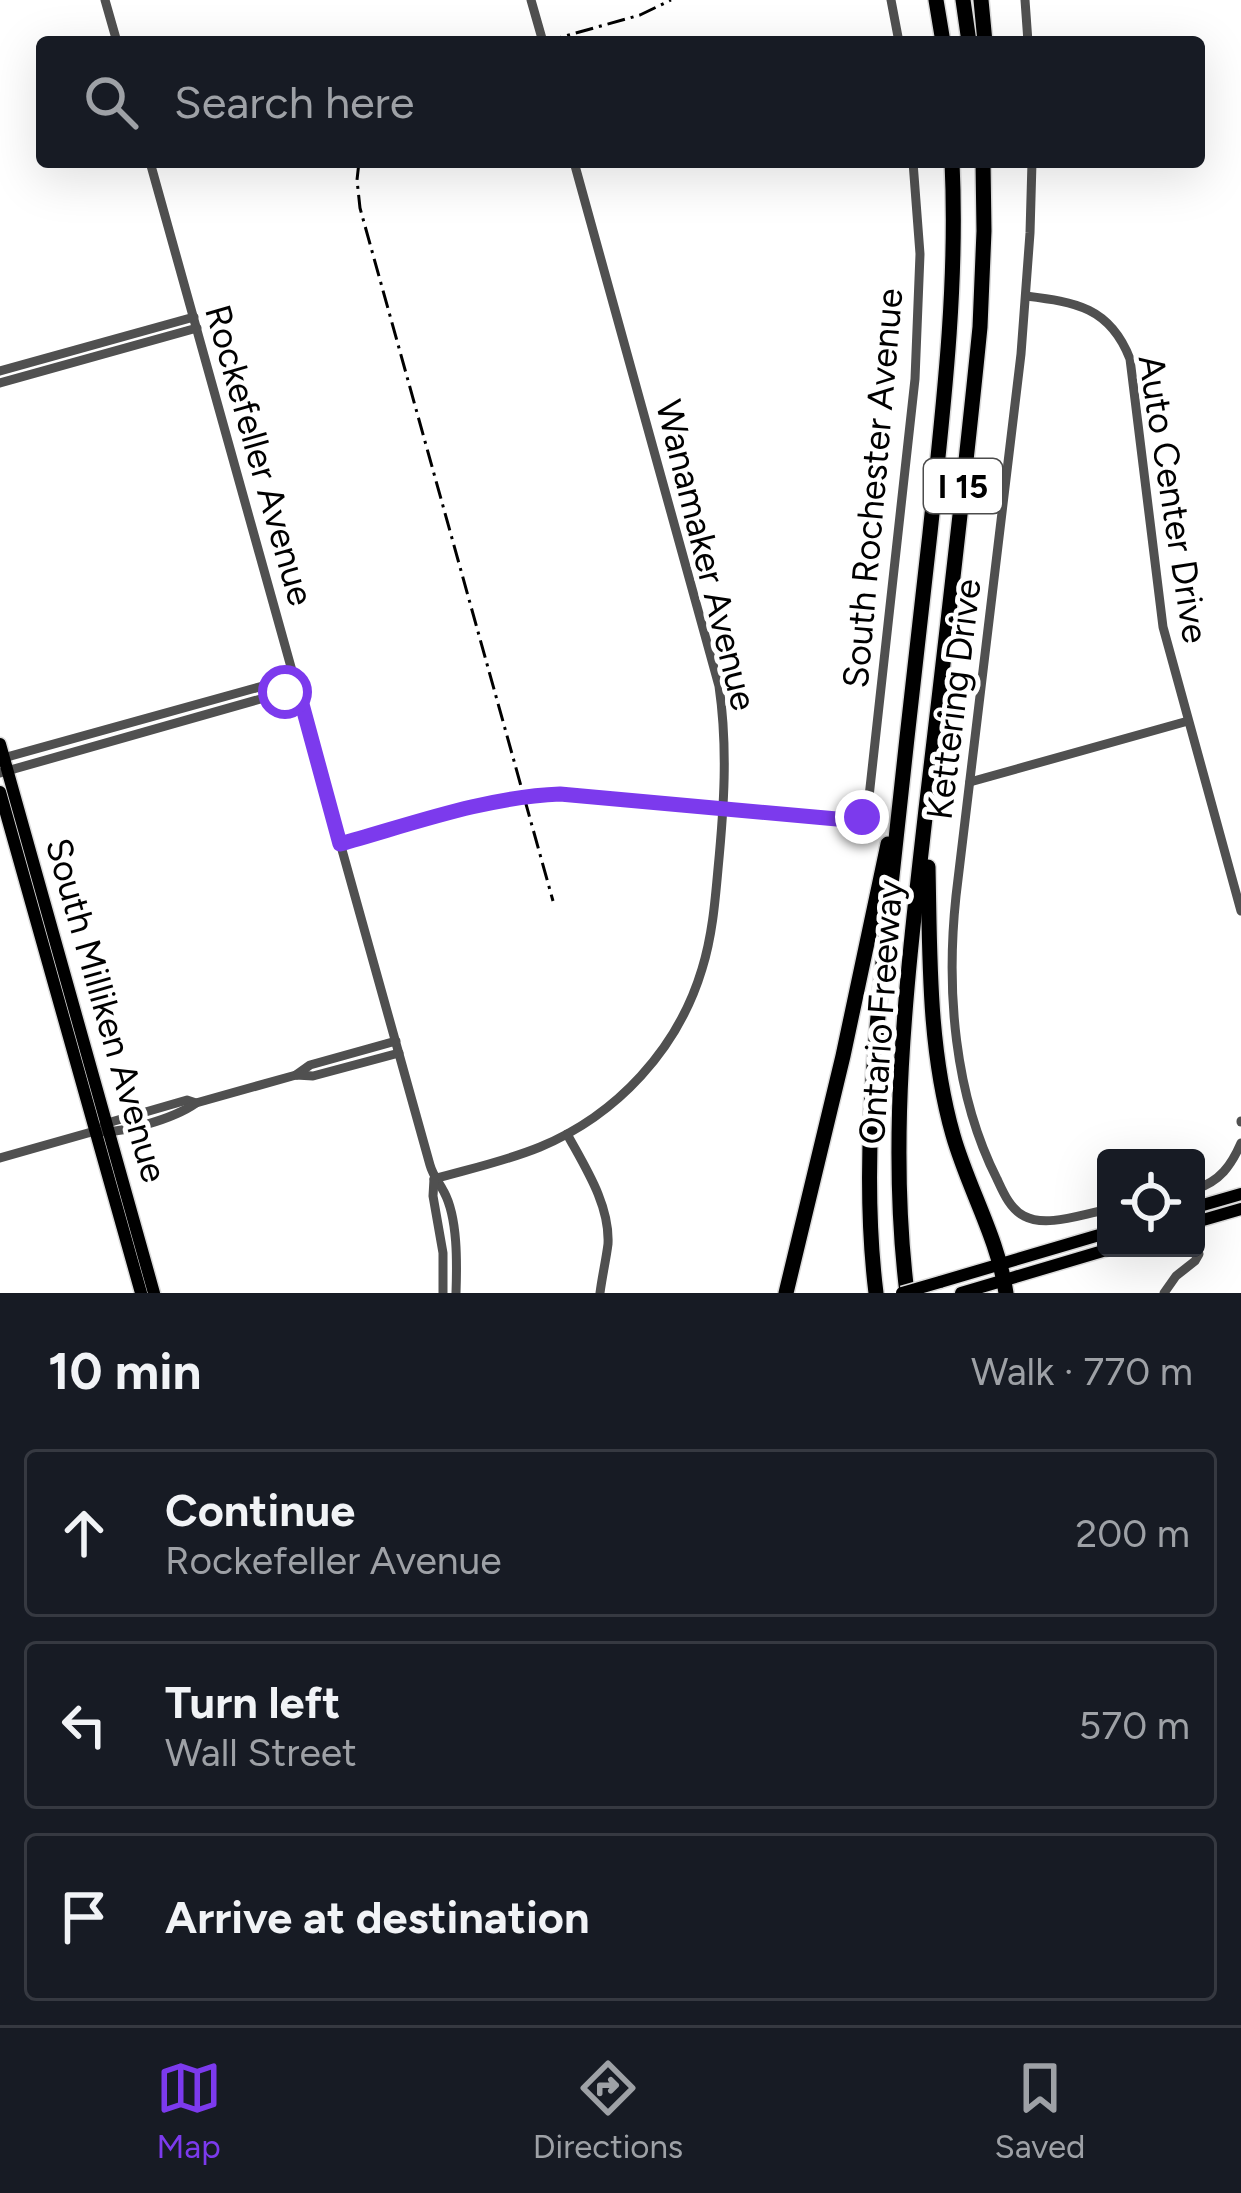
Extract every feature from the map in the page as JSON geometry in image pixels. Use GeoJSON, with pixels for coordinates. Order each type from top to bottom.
{"type":"FeatureCollection","features":[{"type":"Feature","properties":{"kind":"highway"},"geometry":{"type":"LineString","coordinates":[[936,0],[942,36]]}},
{"type":"Feature","properties":{"kind":"highway"},"geometry":{"type":"LineString","coordinates":[[964,0],[968,36]]}},
{"type":"Feature","properties":{"kind":"highway"},"geometry":{"type":"LineString","coordinates":[[981,0],[984,36]]}},
{"type":"Feature","properties":{"kind":"highway","name":"Ontario Freeway"},"geometry":{"type":"LineString","coordinates":[[876,1293],[871,1105],[942,423],[955,223],[952,168]]}},
{"type":"Feature","properties":{"kind":"highway","name":"Ontario Freeway"},"geometry":{"type":"LineString","coordinates":[[905,1293],[898,1106],[909,960],[978,345],[984,168]]}},
{"type":"Feature","properties":{"kind":"highway"},"geometry":{"type":"LineString","coordinates":[[786,1293],[900,800]]}},
{"type":"Feature","properties":{"kind":"highway"},"geometry":{"type":"LineString","coordinates":[[927,804],[930,993],[936,1060],[954,1137],[1004,1280]]}},
{"type":"Feature","properties":{"kind":"main road","name":"South Milliken Avenue"},"geometry":{"type":"LineString","coordinates":[[2,761],[104,1129],[141,1293]]}},
{"type":"Feature","properties":{"kind":"main road","name":"South Milliken Avenue"},"geometry":{"type":"LineString","coordinates":[[0,792],[154,1293]]}},
{"type":"Feature","properties":{"kind":"main road"},"geometry":{"type":"LineString","coordinates":[[1205,1205],[1241,1195]]}},
{"type":"Feature","properties":{"kind":"main road"},"geometry":{"type":"LineString","coordinates":[[1205,1219],[1241,1209]]}},
{"type":"Feature","properties":{"kind":"main road"},"geometry":{"type":"LineString","coordinates":[[905,1293],[940,1282],[1004,1280],[1097,1237]]}},
{"type":"Feature","properties":{"kind":"main road"},"geometry":{"type":"LineString","coordinates":[[961,1293],[1097,1253]]}},
{"type":"Feature","properties":{"kind":"street"},"geometry":{"type":"LineString","coordinates":[[105,0],[115,36]]}},
{"type":"Feature","properties":{"kind":"street"},"geometry":{"type":"LineString","coordinates":[[531,0],[541,36]]}},
{"type":"Feature","properties":{"kind":"street"},"geometry":{"type":"LineString","coordinates":[[891,0],[898,36]]}},
{"type":"Feature","properties":{"kind":"street"},"geometry":{"type":"LineString","coordinates":[[1025,0],[1028,36]]}},
{"type":"Feature","properties":{"kind":"street","name":"Rockefeller Avenue"},"geometry":{"type":"LineString","coordinates":[[152,168],[434,1179],[443,1293]]}},
{"type":"Feature","properties":{"kind":"street","name":"Wanamaker Avenue"},"geometry":{"type":"LineString","coordinates":[[434,1179],[517,1156],[567,1135],[634,1084],[685,1013],[703,969],[711,932],[725,750],[715,668],[578,168]]}},
{"type":"Feature","properties":{"kind":"street","name":"South Rochester Avenue"},"geometry":{"type":"LineString","coordinates":[[724,808],[848,820],[862,817],[868,806],[915,379],[920,254],[913,168]]}},
{"type":"Feature","properties":{"kind":"street","name":"Kettering Drive"},"geometry":{"type":"LineString","coordinates":[[1032,168],[1017,396],[954,916],[953,1001],[964,1077],[982,1144],[1009,1202],[1026,1218],[1038,1221],[1097,1212]]}},
{"type":"Feature","properties":{"kind":"street","name":"Auto Center Drive"},"geometry":{"type":"LineString","coordinates":[[1026,296],[1062,300],[1094,312],[1113,328],[1130,358],[1163,627],[1241,911]]}},
{"type":"Feature","properties":{"kind":"street"},"geometry":{"type":"LineString","coordinates":[[0,371],[196,322]]}},
{"type":"Feature","properties":{"kind":"street"},"geometry":{"type":"LineString","coordinates":[[0,383],[196,322]]}},
{"type":"Feature","properties":{"kind":"street"},"geometry":{"type":"LineString","coordinates":[[2,761],[285,692],[296,682]]}},
{"type":"Feature","properties":{"kind":"street"},"geometry":{"type":"LineString","coordinates":[[970,782],[1188,721]]}},
{"type":"Feature","properties":{"kind":"street"},"geometry":{"type":"LineString","coordinates":[[340,844],[485,804],[540,795],[724,808]]}},
{"type":"Feature","properties":{"kind":"street"},"geometry":{"type":"LineString","coordinates":[[0,1158],[184,1112],[196,1103],[296,1076],[310,1065],[397,1047]]}},
{"type":"Feature","properties":{"kind":"street"},"geometry":{"type":"LineString","coordinates":[[567,1135],[604,1215],[608,1240],[600,1293]]}},
{"type":"Feature","properties":{"kind":"street"},"geometry":{"type":"LineString","coordinates":[[1205,1185],[1218,1179],[1241,1143]]}},
{"type":"Feature","properties":{"kind":"street","name":"Rockefeller Avenue"},"geometry":{"type":"LineString","coordinates":[[434,1179],[445,1193],[450,1214],[457,1256],[456,1293]]}},
{"type":"Feature","properties":{"kind":"street"},"geometry":{"type":"LineString","coordinates":[[1163,1293],[1197,1257]]}},
{"type":"Feature","properties":{"kind":"railway"},"geometry":{"type":"LineString","coordinates":[[565,36],[640,15],[671,0]]}},
{"type":"Feature","properties":{"kind":"railway"},"geometry":{"type":"LineString","coordinates":[[358,168],[360,208],[553,901]]}},
{"type":"Feature","properties":{"kind":"route"},"geometry":{"type":"LineString","coordinates":[[285,692],[296,682],[340,844],[485,804],[540,795],[848,820],[862,817]]}}]}
